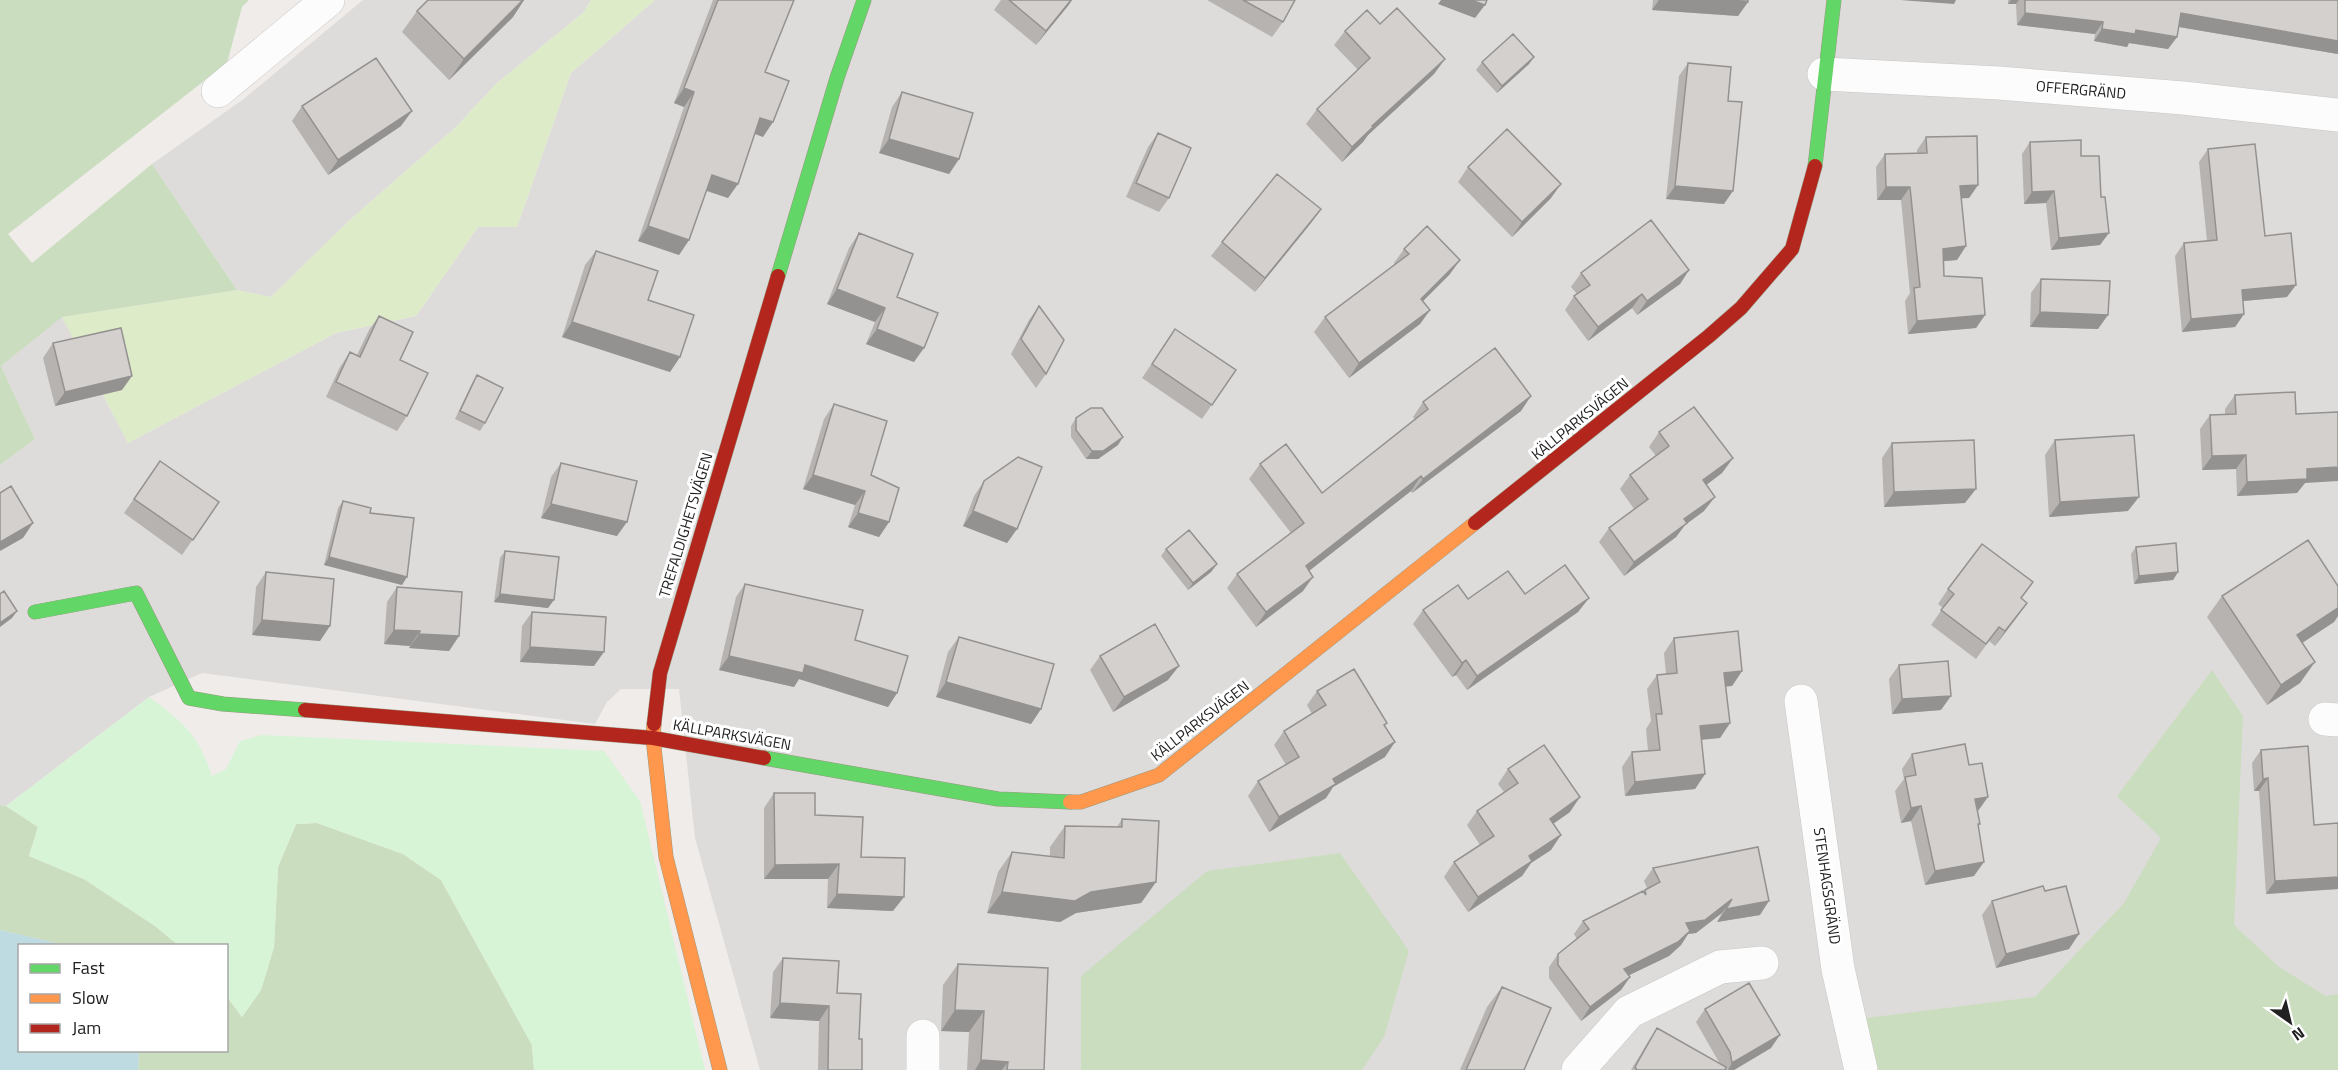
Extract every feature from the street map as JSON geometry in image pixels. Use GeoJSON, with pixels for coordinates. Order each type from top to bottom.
{"type":"FeatureCollection","features":[{"type":"Feature","properties":{"kind":"street"},"geometry":{"type":"LineString","coordinates":[[218,91],[328,0]]}},
{"type":"Feature","properties":{"kind":"street","name":"TREFALDIGHETSVÄGEN"},"geometry":{"type":"LineString","coordinates":[[720,1070],[666,857],[653,738],[660,673],[837,78],[864,0]]}},
{"type":"Feature","properties":{"kind":"street","name":"KÄLLPARKSVÄGEN"},"geometry":{"type":"LineString","coordinates":[[35,612],[136,594],[189,698],[223,704],[653,738],[998,799],[1081,802],[1159,775],[1709,336],[1741,308],[1792,249],[1815,166],[1834,0]]}},
{"type":"Feature","properties":{"kind":"street","name":"OFFERGRÄND"},"geometry":{"type":"LineString","coordinates":[[1824,74],[2010,84],[2183,98],[2338,115]]}},
{"type":"Feature","properties":{"kind":"street","name":"STENHAGSGRÄND"},"geometry":{"type":"LineString","coordinates":[[1801,701],[1838,969],[1861,1070]]}},
{"type":"Feature","properties":{"kind":"street"},"geometry":{"type":"LineString","coordinates":[[1578,1070],[1629,1012],[1720,967],[1762,963]]}},
{"type":"Feature","properties":{"kind":"street"},"geometry":{"type":"LineString","coordinates":[[923,1036],[923,1070]]}},
{"type":"Feature","properties":{"kind":"shaded area"},"geometry":{"type":"Polygon","coordinates":[[[363,0],[591,0],[584,12],[497,83],[455,128],[352,218],[271,297],[237,290],[152,164],[245,98],[363,0]]]}},
{"type":"Feature","properties":{"kind":"shaded area"},"geometry":{"type":"Polygon","coordinates":[[[655,0],[2338,0],[2338,1070],[760,1070],[695,838],[679,689],[621,689],[607,702],[595,724],[202,673],[149,697],[6,806],[0,805],[0,465],[35,439],[1,366],[62,316],[128,443],[336,333],[416,316],[478,227],[517,227],[571,73],[655,0]]]}},
{"type":"Feature","properties":{"kind":"green space"},"geometry":{"type":"Polygon","coordinates":[[[0,0],[249,0],[242,7],[227,63],[8,234],[32,263],[152,164],[237,290],[62,317],[1,366],[35,439],[0,465],[0,0]]]}},
{"type":"Feature","properties":{"kind":"green space"},"geometry":{"type":"Polygon","coordinates":[[[591,0],[655,0],[571,73],[517,227],[478,227],[416,316],[336,333],[128,443],[62,317],[237,290],[271,297],[352,218],[455,128],[497,83],[584,12],[591,0]]]}},
{"type":"Feature","properties":{"kind":"green space"},"geometry":{"type":"Polygon","coordinates":[[[2212,670],[2243,716],[2234,925],[2279,967],[2326,996],[2338,994],[2338,1070],[1872,1070],[1858,1019],[2035,997],[2124,903],[2161,838],[2117,796],[2212,670]]]}},
{"type":"Feature","properties":{"kind":"green space"},"geometry":{"type":"Polygon","coordinates":[[[149,697],[188,731],[201,750],[212,776],[226,769],[240,741],[261,735],[604,751],[640,801],[705,1070],[534,1070],[532,1045],[441,880],[403,854],[317,823],[296,824],[278,867],[274,947],[261,990],[242,1017],[228,998],[228,944],[177,944],[155,926],[84,879],[29,856],[38,827],[6,806],[149,697]]]}},
{"type":"Feature","properties":{"kind":"green space"},"geometry":{"type":"Polygon","coordinates":[[[0,805],[6,806],[38,827],[29,856],[84,879],[155,926],[177,944],[61,944],[0,930],[0,805]]]}},
{"type":"Feature","properties":{"kind":"green space"},"geometry":{"type":"Polygon","coordinates":[[[317,823],[403,854],[441,880],[532,1045],[534,1070],[138,1070],[139,1052],[228,1052],[228,998],[242,1017],[261,990],[274,947],[278,867],[296,824],[317,823]]]}},
{"type":"Feature","properties":{"kind":"green space"},"geometry":{"type":"Polygon","coordinates":[[[1340,853],[1409,951],[1384,1037],[1362,1070],[1081,1070],[1081,976],[1207,871],[1340,853]]]}},
{"type":"Feature","properties":{"kind":"water"},"geometry":{"type":"Polygon","coordinates":[[[0,930],[61,944],[18,944],[18,1052],[139,1052],[138,1070],[0,1070],[0,930]]]}},
{"type":"Feature","properties":{"kind":"building"},"geometry":{"type":"Polygon","coordinates":[[[428,0],[523,0],[464,59],[417,11],[428,0]]]}},
{"type":"Feature","properties":{"kind":"building"},"geometry":{"type":"Polygon","coordinates":[[[718,0],[794,0],[765,72],[789,81],[773,122],[760,118],[738,184],[712,175],[689,240],[648,226],[694,92],[684,88],[718,0]]]}},
{"type":"Feature","properties":{"kind":"building"},"geometry":{"type":"Polygon","coordinates":[[[1009,0],[1071,0],[1046,31],[1009,0]]]}},
{"type":"Feature","properties":{"kind":"building"},"geometry":{"type":"Polygon","coordinates":[[[1243,0],[1295,0],[1283,22],[1243,0]]]}},
{"type":"Feature","properties":{"kind":"building"},"geometry":{"type":"Polygon","coordinates":[[[1471,0],[1487,0],[1485,5],[1471,0]]]}},
{"type":"Feature","properties":{"kind":"building"},"geometry":{"type":"Polygon","coordinates":[[[1709,0],[1748,0],[1748,2],[1709,0]]]}},
{"type":"Feature","properties":{"kind":"building"},"geometry":{"type":"Polygon","coordinates":[[[2025,0],[2338,0],[2338,41],[2181,13],[2177,37],[2136,30],[2135,34],[2102,29],[2103,22],[2025,13],[2025,0]]]}},
{"type":"Feature","properties":{"kind":"building"},"geometry":{"type":"Polygon","coordinates":[[[1397,8],[1445,59],[1352,147],[1317,109],[1370,58],[1345,31],[1367,10],[1380,24],[1397,8]]]}},
{"type":"Feature","properties":{"kind":"building"},"geometry":{"type":"Polygon","coordinates":[[[1513,34],[1534,57],[1502,86],[1482,62],[1513,34]]]}},
{"type":"Feature","properties":{"kind":"building"},"geometry":{"type":"Polygon","coordinates":[[[376,58],[412,111],[338,160],[302,106],[376,58]]]}},
{"type":"Feature","properties":{"kind":"building"},"geometry":{"type":"Polygon","coordinates":[[[1688,63],[1731,67],[1728,101],[1742,102],[1733,191],[1675,186],[1688,63]]]}},
{"type":"Feature","properties":{"kind":"building"},"geometry":{"type":"Polygon","coordinates":[[[902,92],[973,113],[959,159],[889,139],[902,92]]]}},
{"type":"Feature","properties":{"kind":"building"},"geometry":{"type":"Polygon","coordinates":[[[1507,129],[1561,184],[1522,222],[1468,167],[1507,129]]]}},
{"type":"Feature","properties":{"kind":"building"},"geometry":{"type":"Polygon","coordinates":[[[1158,133],[1191,148],[1169,198],[1136,183],[1158,133]]]}},
{"type":"Feature","properties":{"kind":"building"},"geometry":{"type":"Polygon","coordinates":[[[1977,136],[1978,185],[1960,186],[1966,246],[1943,249],[1944,276],[1982,278],[1985,315],[1917,321],[1914,288],[1920,287],[1910,187],[1886,187],[1885,154],[1927,153],[1926,137],[1977,136]]]}},
{"type":"Feature","properties":{"kind":"building"},"geometry":{"type":"Polygon","coordinates":[[[2081,140],[2081,156],[2099,156],[2101,197],[2105,197],[2109,233],[2059,238],[2054,191],[2032,192],[2030,142],[2081,140]]]}},
{"type":"Feature","properties":{"kind":"building"},"geometry":{"type":"Polygon","coordinates":[[[2255,144],[2265,236],[2291,233],[2296,285],[2242,290],[2244,314],[2191,319],[2184,243],[2217,240],[2208,149],[2255,144]]]}},
{"type":"Feature","properties":{"kind":"building"},"geometry":{"type":"Polygon","coordinates":[[[1277,174],[1321,209],[1265,278],[1222,242],[1277,174]]]}},
{"type":"Feature","properties":{"kind":"building"},"geometry":{"type":"Polygon","coordinates":[[[1651,220],[1689,270],[1647,301],[1642,294],[1598,327],[1574,296],[1590,285],[1581,273],[1651,220]]]}},
{"type":"Feature","properties":{"kind":"building"},"geometry":{"type":"Polygon","coordinates":[[[1427,226],[1460,260],[1421,299],[1430,310],[1359,363],[1325,317],[1409,254],[1404,249],[1427,226]]]}},
{"type":"Feature","properties":{"kind":"building"},"geometry":{"type":"Polygon","coordinates":[[[859,233],[913,254],[897,297],[938,313],[924,348],[877,329],[885,308],[837,289],[859,233]]]}},
{"type":"Feature","properties":{"kind":"building"},"geometry":{"type":"Polygon","coordinates":[[[596,251],[658,271],[648,300],[694,315],[680,357],[572,322],[596,251]]]}},
{"type":"Feature","properties":{"kind":"building"},"geometry":{"type":"Polygon","coordinates":[[[2041,279],[2110,281],[2108,315],[2040,312],[2041,279]]]}},
{"type":"Feature","properties":{"kind":"building"},"geometry":{"type":"Polygon","coordinates":[[[1039,306],[1064,340],[1046,374],[1021,339],[1039,306]]]}},
{"type":"Feature","properties":{"kind":"building"},"geometry":{"type":"Polygon","coordinates":[[[379,316],[413,332],[400,360],[428,373],[407,416],[336,382],[350,352],[360,357],[379,316]]]}},
{"type":"Feature","properties":{"kind":"building"},"geometry":{"type":"Polygon","coordinates":[[[121,328],[132,376],[65,392],[53,343],[121,328]]]}},
{"type":"Feature","properties":{"kind":"building"},"geometry":{"type":"Polygon","coordinates":[[[1175,329],[1236,370],[1212,405],[1152,364],[1175,329]]]}},
{"type":"Feature","properties":{"kind":"building"},"geometry":{"type":"Polygon","coordinates":[[[1495,348],[1531,396],[1423,479],[1421,476],[1306,566],[1313,577],[1266,612],[1237,574],[1304,523],[1260,464],[1286,444],[1322,493],[1428,409],[1423,402],[1495,348]]]}},
{"type":"Feature","properties":{"kind":"building"},"geometry":{"type":"Polygon","coordinates":[[[477,375],[503,388],[485,423],[460,411],[477,375]]]}},
{"type":"Feature","properties":{"kind":"building"},"geometry":{"type":"Polygon","coordinates":[[[2295,392],[2296,414],[2338,412],[2338,467],[2307,469],[2307,479],[2247,482],[2246,455],[2212,456],[2210,415],[2236,414],[2235,395],[2295,392]]]}},
{"type":"Feature","properties":{"kind":"building"},"geometry":{"type":"Polygon","coordinates":[[[834,404],[887,421],[871,475],[899,488],[889,522],[858,513],[865,491],[813,475],[834,404]]]}},
{"type":"Feature","properties":{"kind":"building"},"geometry":{"type":"Polygon","coordinates":[[[1694,407],[1733,458],[1703,480],[1715,497],[1684,519],[1687,523],[1634,562],[1609,528],[1648,499],[1630,475],[1669,446],[1659,432],[1694,407]]]}},
{"type":"Feature","properties":{"kind":"building"},"geometry":{"type":"Polygon","coordinates":[[[1091,408],[1102,408],[1123,437],[1103,451],[1092,451],[1076,430],[1076,418],[1091,408]]]}},
{"type":"Feature","properties":{"kind":"building"},"geometry":{"type":"Polygon","coordinates":[[[2134,435],[2139,497],[2060,502],[2055,440],[2134,435]]]}},
{"type":"Feature","properties":{"kind":"building"},"geometry":{"type":"Polygon","coordinates":[[[1974,440],[1976,489],[1894,492],[1892,443],[1974,440]]]}},
{"type":"Feature","properties":{"kind":"building"},"geometry":{"type":"Polygon","coordinates":[[[1018,457],[1042,467],[1017,529],[973,511],[984,481],[1018,457]]]}},
{"type":"Feature","properties":{"kind":"building"},"geometry":{"type":"Polygon","coordinates":[[[160,461],[219,502],[193,540],[134,499],[160,461]]]}},
{"type":"Feature","properties":{"kind":"building"},"geometry":{"type":"Polygon","coordinates":[[[561,463],[637,481],[627,522],[551,504],[561,463]]]}},
{"type":"Feature","properties":{"kind":"building"},"geometry":{"type":"Polygon","coordinates":[[[11,486],[33,523],[0,542],[0,493],[11,486]]]}},
{"type":"Feature","properties":{"kind":"building"},"geometry":{"type":"Polygon","coordinates":[[[343,501],[371,508],[370,513],[414,518],[407,577],[329,557],[343,501]]]}},
{"type":"Feature","properties":{"kind":"building"},"geometry":{"type":"Polygon","coordinates":[[[1189,530],[1217,564],[1193,583],[1166,549],[1189,530]]]}},
{"type":"Feature","properties":{"kind":"building"},"geometry":{"type":"Polygon","coordinates":[[[2308,540],[2338,586],[2338,608],[2297,635],[2315,662],[2281,685],[2222,596],[2308,540]]]}},
{"type":"Feature","properties":{"kind":"building"},"geometry":{"type":"Polygon","coordinates":[[[2176,543],[2178,572],[2139,576],[2136,547],[2176,543]]]}},
{"type":"Feature","properties":{"kind":"building"},"geometry":{"type":"Polygon","coordinates":[[[1982,544],[2033,582],[2021,598],[2027,603],[2005,631],[1999,627],[1986,644],[1941,610],[1954,594],[1948,589],[1982,544]]]}},
{"type":"Feature","properties":{"kind":"building"},"geometry":{"type":"Polygon","coordinates":[[[505,551],[559,557],[554,600],[500,594],[505,551]]]}},
{"type":"Feature","properties":{"kind":"building"},"geometry":{"type":"Polygon","coordinates":[[[1565,565],[1589,598],[1477,676],[1466,660],[1462,663],[1423,610],[1458,585],[1468,599],[1508,571],[1525,594],[1565,565]]]}},
{"type":"Feature","properties":{"kind":"building"},"geometry":{"type":"Polygon","coordinates":[[[266,572],[334,579],[330,626],[262,620],[266,572]]]}},
{"type":"Feature","properties":{"kind":"building"},"geometry":{"type":"Polygon","coordinates":[[[745,584],[863,610],[855,640],[908,656],[897,693],[805,665],[803,673],[729,656],[745,584]]]}},
{"type":"Feature","properties":{"kind":"building"},"geometry":{"type":"Polygon","coordinates":[[[397,587],[462,592],[459,636],[394,630],[397,587]]]}},
{"type":"Feature","properties":{"kind":"building"},"geometry":{"type":"Polygon","coordinates":[[[4,591],[17,611],[0,623],[0,594],[4,591]]]}},
{"type":"Feature","properties":{"kind":"building"},"geometry":{"type":"Polygon","coordinates":[[[532,612],[606,617],[604,652],[530,647],[532,612]]]}},
{"type":"Feature","properties":{"kind":"building"},"geometry":{"type":"Polygon","coordinates":[[[1155,624],[1179,666],[1124,697],[1100,656],[1155,624]]]}},
{"type":"Feature","properties":{"kind":"building"},"geometry":{"type":"Polygon","coordinates":[[[1738,631],[1742,671],[1724,673],[1730,723],[1700,726],[1705,774],[1635,782],[1632,752],[1660,750],[1656,714],[1662,714],[1657,675],[1677,673],[1674,638],[1738,631]]]}},
{"type":"Feature","properties":{"kind":"building"},"geometry":{"type":"Polygon","coordinates":[[[959,637],[1054,664],[1041,709],[946,682],[959,637]]]}},
{"type":"Feature","properties":{"kind":"building"},"geometry":{"type":"Polygon","coordinates":[[[1948,661],[1951,696],[1902,699],[1899,665],[1948,661]]]}},
{"type":"Feature","properties":{"kind":"building"},"geometry":{"type":"Polygon","coordinates":[[[1354,669],[1387,723],[1384,725],[1395,742],[1333,779],[1336,784],[1279,817],[1258,781],[1299,757],[1284,731],[1326,705],[1317,691],[1354,669]]]}},
{"type":"Feature","properties":{"kind":"building"},"geometry":{"type":"Polygon","coordinates":[[[1965,744],[1969,765],[1982,763],[1988,797],[1975,799],[1984,862],[1935,871],[1921,806],[1911,808],[1905,777],[1916,775],[1912,754],[1965,744]]]}},
{"type":"Feature","properties":{"kind":"building"},"geometry":{"type":"Polygon","coordinates":[[[1544,745],[1580,797],[1550,819],[1561,835],[1529,856],[1532,861],[1478,897],[1454,862],[1494,836],[1477,811],[1518,783],[1508,769],[1544,745]]]}},
{"type":"Feature","properties":{"kind":"building"},"geometry":{"type":"Polygon","coordinates":[[[2308,746],[2314,825],[2338,823],[2338,877],[2275,881],[2268,778],[2263,779],[2261,750],[2308,746]]]}},
{"type":"Feature","properties":{"kind":"building"},"geometry":{"type":"Polygon","coordinates":[[[774,793],[815,793],[815,815],[863,817],[861,857],[905,858],[904,897],[837,894],[839,864],[775,865],[774,793]]]}},
{"type":"Feature","properties":{"kind":"building"},"geometry":{"type":"Polygon","coordinates":[[[1122,819],[1159,821],[1156,882],[1091,892],[1075,901],[1002,892],[1012,852],[1064,858],[1065,826],[1122,827],[1122,819]]]}},
{"type":"Feature","properties":{"kind":"building"},"geometry":{"type":"Polygon","coordinates":[[[1758,847],[1769,901],[1726,909],[1732,899],[1705,920],[1686,923],[1690,931],[1678,942],[1624,969],[1630,977],[1590,1007],[1558,965],[1558,954],[1589,929],[1583,921],[1643,891],[1646,895],[1645,890],[1660,882],[1653,868],[1758,847]]]}},
{"type":"Feature","properties":{"kind":"building"},"geometry":{"type":"Polygon","coordinates":[[[2043,886],[2045,891],[2066,886],[2079,934],[2006,954],[1992,901],[2043,886]]]}},
{"type":"Feature","properties":{"kind":"building"},"geometry":{"type":"Polygon","coordinates":[[[783,958],[839,961],[837,993],[861,994],[859,1039],[862,1039],[862,1070],[828,1070],[829,1006],[780,1003],[783,958]]]}},
{"type":"Feature","properties":{"kind":"building"},"geometry":{"type":"Polygon","coordinates":[[[958,964],[1048,968],[1044,1070],[1007,1070],[1008,1062],[981,1060],[984,1011],[955,1010],[958,964]]]}},
{"type":"Feature","properties":{"kind":"building"},"geometry":{"type":"Polygon","coordinates":[[[1749,983],[1780,1035],[1732,1063],[1730,1052],[1705,1009],[1749,983]]]}},
{"type":"Feature","properties":{"kind":"building"},"geometry":{"type":"Polygon","coordinates":[[[1502,987],[1551,1008],[1524,1070],[1466,1070],[1502,987]]]}},
{"type":"Feature","properties":{"kind":"building"},"geometry":{"type":"Polygon","coordinates":[[[1657,1028],[1726,1067],[1725,1070],[1637,1070],[1635,1067],[1657,1028]]]}},
{"type":"Feature","properties":{"kind":"traffic: fast"},"geometry":{"type":"LineString","coordinates":[[778,276],[837,78],[864,0]]}},
{"type":"Feature","properties":{"kind":"traffic: fast"},"geometry":{"type":"LineString","coordinates":[[1815,166],[1834,0]]}},
{"type":"Feature","properties":{"kind":"traffic: fast"},"geometry":{"type":"LineString","coordinates":[[35,612],[136,593],[189,698],[223,704],[305,710]]}},
{"type":"Feature","properties":{"kind":"traffic: fast"},"geometry":{"type":"LineString","coordinates":[[764,758],[998,799],[1070,802]]}},
{"type":"Feature","properties":{"kind":"traffic: slow"},"geometry":{"type":"LineString","coordinates":[[1070,802],[1081,802],[1159,775],[1475,523]]}},
{"type":"Feature","properties":{"kind":"traffic: slow"},"geometry":{"type":"LineString","coordinates":[[654,724],[653,738],[666,857],[720,1070]]}},
{"type":"Feature","properties":{"kind":"traffic: jam"},"geometry":{"type":"LineString","coordinates":[[1475,523],[1741,308],[1792,249],[1815,166]]}},
{"type":"Feature","properties":{"kind":"traffic: jam"},"geometry":{"type":"LineString","coordinates":[[654,724],[660,673],[778,276]]}},
{"type":"Feature","properties":{"kind":"traffic: jam"},"geometry":{"type":"LineString","coordinates":[[305,710],[653,738],[764,758]]}}]}
